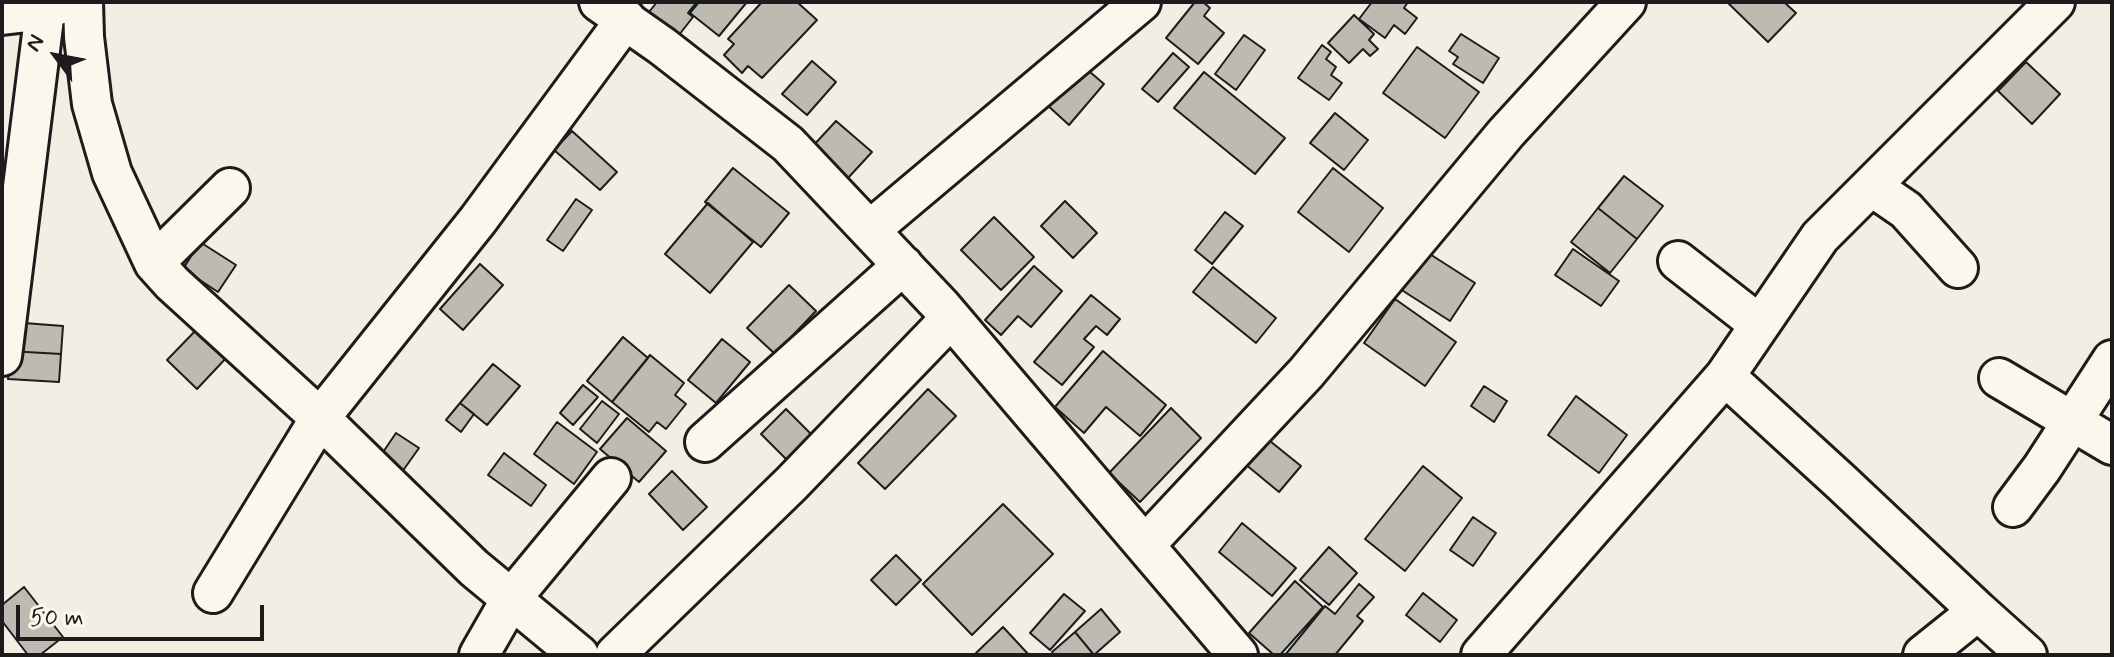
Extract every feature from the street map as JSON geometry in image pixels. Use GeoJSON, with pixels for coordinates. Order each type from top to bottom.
{"type":"FeatureCollection","features":[{"type":"Feature","properties":{"kind":"street"},"geometry":{"type":"LineString","coordinates":[[83,2],[92,104],[112,173],[154,263],[474,568],[579,655]]}},
{"type":"Feature","properties":{"kind":"street"},"geometry":{"type":"LineString","coordinates":[[870,230],[1141,2]]}},
{"type":"Feature","properties":{"kind":"street"},"geometry":{"type":"LineString","coordinates":[[1146,544],[1306,373],[1506,133],[1626,2]]}},
{"type":"Feature","properties":{"kind":"street"},"geometry":{"type":"LineString","coordinates":[[1481,655],[1725,376],[1820,237],[2055,2]]}},
{"type":"Feature","properties":{"kind":"street"},"geometry":{"type":"LineString","coordinates":[[2,15],[55,6],[2,356]]}},
{"type":"Feature","properties":{"kind":"street"},"geometry":{"type":"LineString","coordinates":[[213,593],[320,418],[478,220],[612,10],[788,144],[951,318],[1238,655]]}},
{"type":"Feature","properties":{"kind":"street"},"geometry":{"type":"LineString","coordinates":[[1871,186],[1906,210],[1958,268]]}},
{"type":"Feature","properties":{"kind":"street"},"geometry":{"type":"LineString","coordinates":[[154,263],[230,188]]}},
{"type":"Feature","properties":{"kind":"street"},"geometry":{"type":"LineString","coordinates":[[1678,261],[1760,325]]}},
{"type":"Feature","properties":{"kind":"street"},"geometry":{"type":"LineString","coordinates":[[705,442],[903,265]]}},
{"type":"Feature","properties":{"kind":"street"},"geometry":{"type":"LineString","coordinates":[[615,655],[791,484],[951,318]]}},
{"type":"Feature","properties":{"kind":"street"},"geometry":{"type":"LineString","coordinates":[[2013,507],[2112,360]]}},
{"type":"Feature","properties":{"kind":"street"},"geometry":{"type":"LineString","coordinates":[[1725,376],[2027,655]]}},
{"type":"Feature","properties":{"kind":"street"},"geometry":{"type":"LineString","coordinates":[[1999,378],[2112,445]]}},
{"type":"Feature","properties":{"kind":"street"},"geometry":{"type":"LineString","coordinates":[[479,655],[511,599],[611,478]]}},
{"type":"Feature","properties":{"kind":"street"},"geometry":{"type":"LineString","coordinates":[[1923,655],[1978,611]]}},
{"type":"Feature","properties":{"kind":"building"},"geometry":{"type":"Polygon","coordinates":[[[657,2],[697,2],[688,13],[693,17],[679,35],[649,12],[657,2]]]}},
{"type":"Feature","properties":{"kind":"building"},"geometry":{"type":"Polygon","coordinates":[[[699,2],[747,2],[719,36],[690,13],[699,2]]]}},
{"type":"Feature","properties":{"kind":"building"},"geometry":{"type":"Polygon","coordinates":[[[762,2],[797,2],[817,20],[762,78],[748,66],[742,73],[724,55],[734,44],[728,39],[762,2]]]}},
{"type":"Feature","properties":{"kind":"building"},"geometry":{"type":"Polygon","coordinates":[[[1195,2],[1203,2],[1210,8],[1204,16],[1224,33],[1198,64],[1166,38],[1195,2]]]}},
{"type":"Feature","properties":{"kind":"building"},"geometry":{"type":"Polygon","coordinates":[[[1372,2],[1408,2],[1404,8],[1417,18],[1405,34],[1394,25],[1385,38],[1359,19],[1372,2]]]}},
{"type":"Feature","properties":{"kind":"building"},"geometry":{"type":"Polygon","coordinates":[[[1727,2],[1784,2],[1796,13],[1768,42],[1727,2]]]}},
{"type":"Feature","properties":{"kind":"building"},"geometry":{"type":"Polygon","coordinates":[[[1354,15],[1374,34],[1369,40],[1378,49],[1370,56],[1363,49],[1349,63],[1328,43],[1354,15]]]}},
{"type":"Feature","properties":{"kind":"building"},"geometry":{"type":"Polygon","coordinates":[[[1461,34],[1499,58],[1483,83],[1453,64],[1458,57],[1449,51],[1461,34]]]}},
{"type":"Feature","properties":{"kind":"building"},"geometry":{"type":"Polygon","coordinates":[[[1244,35],[1265,50],[1236,90],[1215,74],[1244,35]]]}},
{"type":"Feature","properties":{"kind":"building"},"geometry":{"type":"Polygon","coordinates":[[[1322,45],[1331,52],[1326,59],[1336,67],[1331,75],[1342,83],[1329,100],[1298,78],[1322,45]]]}},
{"type":"Feature","properties":{"kind":"building"},"geometry":{"type":"Polygon","coordinates":[[[1417,47],[1479,92],[1445,138],[1383,93],[1417,47]]]}},
{"type":"Feature","properties":{"kind":"building"},"geometry":{"type":"Polygon","coordinates":[[[1173,53],[1189,67],[1158,102],[1142,89],[1173,53]]]}},
{"type":"Feature","properties":{"kind":"building"},"geometry":{"type":"Polygon","coordinates":[[[812,61],[836,82],[807,115],[782,94],[812,61]]]}},
{"type":"Feature","properties":{"kind":"building"},"geometry":{"type":"Polygon","coordinates":[[[2026,62],[2060,94],[2032,124],[1998,91],[2026,62]]]}},
{"type":"Feature","properties":{"kind":"building"},"geometry":{"type":"Polygon","coordinates":[[[1083,66],[1104,84],[1069,125],[1046,104],[1083,66]]]}},
{"type":"Feature","properties":{"kind":"building"},"geometry":{"type":"Polygon","coordinates":[[[1204,72],[1285,138],[1255,174],[1174,108],[1204,72]]]}},
{"type":"Feature","properties":{"kind":"building"},"geometry":{"type":"Polygon","coordinates":[[[1335,113],[1368,140],[1344,170],[1310,143],[1335,113]]]}},
{"type":"Feature","properties":{"kind":"building"},"geometry":{"type":"Polygon","coordinates":[[[836,121],[872,152],[848,178],[812,147],[836,121]]]}},
{"type":"Feature","properties":{"kind":"building"},"geometry":{"type":"Polygon","coordinates":[[[572,131],[617,172],[600,190],[554,150],[572,131]]]}},
{"type":"Feature","properties":{"kind":"building"},"geometry":{"type":"Polygon","coordinates":[[[733,168],[789,213],[761,247],[705,202],[733,168]]]}},
{"type":"Feature","properties":{"kind":"building"},"geometry":{"type":"Polygon","coordinates":[[[1333,168],[1383,208],[1349,252],[1298,212],[1333,168]]]}},
{"type":"Feature","properties":{"kind":"building"},"geometry":{"type":"Polygon","coordinates":[[[1624,176],[1663,206],[1637,239],[1598,208],[1624,176]]]}},
{"type":"Feature","properties":{"kind":"building"},"geometry":{"type":"Polygon","coordinates":[[[576,199],[592,210],[563,251],[547,240],[576,199]]]}},
{"type":"Feature","properties":{"kind":"building"},"geometry":{"type":"Polygon","coordinates":[[[1065,201],[1097,233],[1073,258],[1041,226],[1065,201]]]}},
{"type":"Feature","properties":{"kind":"building"},"geometry":{"type":"Polygon","coordinates":[[[708,203],[753,242],[710,293],[665,254],[708,203]]]}},
{"type":"Feature","properties":{"kind":"building"},"geometry":{"type":"Polygon","coordinates":[[[1598,208],[1637,239],[1610,273],[1571,242],[1598,208]]]}},
{"type":"Feature","properties":{"kind":"building"},"geometry":{"type":"Polygon","coordinates":[[[1225,212],[1243,226],[1212,264],[1195,250],[1225,212]]]}},
{"type":"Feature","properties":{"kind":"building"},"geometry":{"type":"Polygon","coordinates":[[[994,217],[1034,257],[1001,290],[961,250],[994,217]]]}},
{"type":"Feature","properties":{"kind":"building"},"geometry":{"type":"Polygon","coordinates":[[[200,242],[236,265],[218,292],[183,269],[200,242]]]}},
{"type":"Feature","properties":{"kind":"building"},"geometry":{"type":"Polygon","coordinates":[[[1422,249],[1475,283],[1450,321],[1397,287],[1422,249]]]}},
{"type":"Feature","properties":{"kind":"building"},"geometry":{"type":"Polygon","coordinates":[[[1573,249],[1619,281],[1601,306],[1555,275],[1573,249]]]}},
{"type":"Feature","properties":{"kind":"building"},"geometry":{"type":"Polygon","coordinates":[[[480,264],[503,285],[463,330],[440,309],[480,264]]]}},
{"type":"Feature","properties":{"kind":"building"},"geometry":{"type":"Polygon","coordinates":[[[1034,266],[1062,291],[1031,327],[1018,316],[1001,335],[985,320],[1034,266]]]}},
{"type":"Feature","properties":{"kind":"building"},"geometry":{"type":"Polygon","coordinates":[[[1213,267],[1276,318],[1256,343],[1193,292],[1213,267]]]}},
{"type":"Feature","properties":{"kind":"building"},"geometry":{"type":"Polygon","coordinates":[[[789,285],[816,311],[775,354],[747,328],[789,285]]]}},
{"type":"Feature","properties":{"kind":"building"},"geometry":{"type":"Polygon","coordinates":[[[1091,295],[1120,319],[1107,335],[1096,326],[1084,339],[1094,347],[1062,385],[1034,362],[1091,295]]]}},
{"type":"Feature","properties":{"kind":"building"},"geometry":{"type":"Polygon","coordinates":[[[1395,299],[1456,342],[1425,386],[1364,343],[1395,299]]]}},
{"type":"Feature","properties":{"kind":"building"},"geometry":{"type":"Polygon","coordinates":[[[11,322],[63,326],[61,354],[9,351],[11,322]]]}},
{"type":"Feature","properties":{"kind":"building"},"geometry":{"type":"Polygon","coordinates":[[[198,328],[228,356],[197,389],[167,360],[198,328]]]}},
{"type":"Feature","properties":{"kind":"building"},"geometry":{"type":"Polygon","coordinates":[[[623,337],[648,358],[612,402],[587,381],[623,337]]]}},
{"type":"Feature","properties":{"kind":"building"},"geometry":{"type":"Polygon","coordinates":[[[722,339],[750,362],[716,403],[688,380],[722,339]]]}},
{"type":"Feature","properties":{"kind":"building"},"geometry":{"type":"Polygon","coordinates":[[[9,351],[61,354],[59,382],[8,379],[9,351]]]}},
{"type":"Feature","properties":{"kind":"building"},"geometry":{"type":"Polygon","coordinates":[[[1103,351],[1166,405],[1140,436],[1106,407],[1084,433],[1055,407],[1103,351]]]}},
{"type":"Feature","properties":{"kind":"building"},"geometry":{"type":"Polygon","coordinates":[[[650,355],[684,383],[675,395],[686,404],[666,429],[657,422],[649,432],[612,402],[650,355]]]}},
{"type":"Feature","properties":{"kind":"building"},"geometry":{"type":"Polygon","coordinates":[[[493,364],[520,386],[487,425],[460,403],[493,364]]]}},
{"type":"Feature","properties":{"kind":"building"},"geometry":{"type":"Polygon","coordinates":[[[583,385],[598,397],[573,425],[560,413],[583,385]]]}},
{"type":"Feature","properties":{"kind":"building"},"geometry":{"type":"Polygon","coordinates":[[[1484,386],[1507,401],[1494,422],[1471,406],[1484,386]]]}},
{"type":"Feature","properties":{"kind":"building"},"geometry":{"type":"Polygon","coordinates":[[[928,389],[956,416],[885,489],[858,463],[928,389]]]}},
{"type":"Feature","properties":{"kind":"building"},"geometry":{"type":"Polygon","coordinates":[[[1576,396],[1627,435],[1599,473],[1548,435],[1576,396]]]}},
{"type":"Feature","properties":{"kind":"building"},"geometry":{"type":"Polygon","coordinates":[[[602,401],[619,414],[597,443],[580,429],[602,401]]]}},
{"type":"Feature","properties":{"kind":"building"},"geometry":{"type":"Polygon","coordinates":[[[460,403],[474,414],[461,432],[446,420],[460,403]]]}},
{"type":"Feature","properties":{"kind":"building"},"geometry":{"type":"Polygon","coordinates":[[[1171,408],[1201,438],[1140,502],[1109,473],[1171,408]]]}},
{"type":"Feature","properties":{"kind":"building"},"geometry":{"type":"Polygon","coordinates":[[[786,409],[816,439],[791,464],[761,434],[786,409]]]}},
{"type":"Feature","properties":{"kind":"building"},"geometry":{"type":"Polygon","coordinates":[[[627,418],[666,451],[639,482],[600,449],[627,418]]]}},
{"type":"Feature","properties":{"kind":"building"},"geometry":{"type":"Polygon","coordinates":[[[557,422],[597,452],[574,484],[534,454],[557,422]]]}},
{"type":"Feature","properties":{"kind":"building"},"geometry":{"type":"Polygon","coordinates":[[[396,433],[419,448],[397,479],[375,464],[396,433]]]}},
{"type":"Feature","properties":{"kind":"building"},"geometry":{"type":"Polygon","coordinates":[[[1260,433],[1301,466],[1279,492],[1239,459],[1260,433]]]}},
{"type":"Feature","properties":{"kind":"building"},"geometry":{"type":"Polygon","coordinates":[[[504,453],[546,485],[531,506],[488,475],[504,453]]]}},
{"type":"Feature","properties":{"kind":"building"},"geometry":{"type":"Polygon","coordinates":[[[1423,466],[1462,498],[1405,571],[1365,539],[1423,466]]]}},
{"type":"Feature","properties":{"kind":"building"},"geometry":{"type":"Polygon","coordinates":[[[672,471],[707,507],[683,530],[649,494],[672,471]]]}},
{"type":"Feature","properties":{"kind":"building"},"geometry":{"type":"Polygon","coordinates":[[[1003,504],[1053,554],[972,635],[923,584],[1003,504]]]}},
{"type":"Feature","properties":{"kind":"building"},"geometry":{"type":"Polygon","coordinates":[[[1473,517],[1496,533],[1473,566],[1450,550],[1473,517]]]}},
{"type":"Feature","properties":{"kind":"building"},"geometry":{"type":"Polygon","coordinates":[[[1242,523],[1296,568],[1272,596],[1219,552],[1242,523]]]}},
{"type":"Feature","properties":{"kind":"building"},"geometry":{"type":"Polygon","coordinates":[[[1329,547],[1357,573],[1329,605],[1300,580],[1329,547]]]}},
{"type":"Feature","properties":{"kind":"building"},"geometry":{"type":"Polygon","coordinates":[[[896,555],[921,580],[896,605],[871,580],[896,555]]]}},
{"type":"Feature","properties":{"kind":"building"},"geometry":{"type":"Polygon","coordinates":[[[1295,581],[1323,607],[1280,655],[1274,655],[1249,633],[1295,581]]]}},
{"type":"Feature","properties":{"kind":"building"},"geometry":{"type":"Polygon","coordinates":[[[1359,584],[1374,597],[1357,616],[1363,621],[1335,655],[1285,655],[1325,606],[1335,614],[1359,584]]]}},
{"type":"Feature","properties":{"kind":"building"},"geometry":{"type":"Polygon","coordinates":[[[24,587],[63,637],[40,655],[28,655],[2,621],[2,605],[24,587]]]}},
{"type":"Feature","properties":{"kind":"building"},"geometry":{"type":"Polygon","coordinates":[[[1423,593],[1457,620],[1440,642],[1406,615],[1423,593]]]}},
{"type":"Feature","properties":{"kind":"building"},"geometry":{"type":"Polygon","coordinates":[[[1064,594],[1085,611],[1050,650],[1030,633],[1064,594]]]}},
{"type":"Feature","properties":{"kind":"building"},"geometry":{"type":"Polygon","coordinates":[[[1101,609],[1120,632],[1094,655],[1075,632],[1101,609]]]}},
{"type":"Feature","properties":{"kind":"building"},"geometry":{"type":"Polygon","coordinates":[[[1003,627],[1029,655],[974,655],[1003,627]]]}},
{"type":"Feature","properties":{"kind":"building"},"geometry":{"type":"Polygon","coordinates":[[[1075,632],[1094,655],[1054,655],[1052,652],[1075,632]]]}}]}
